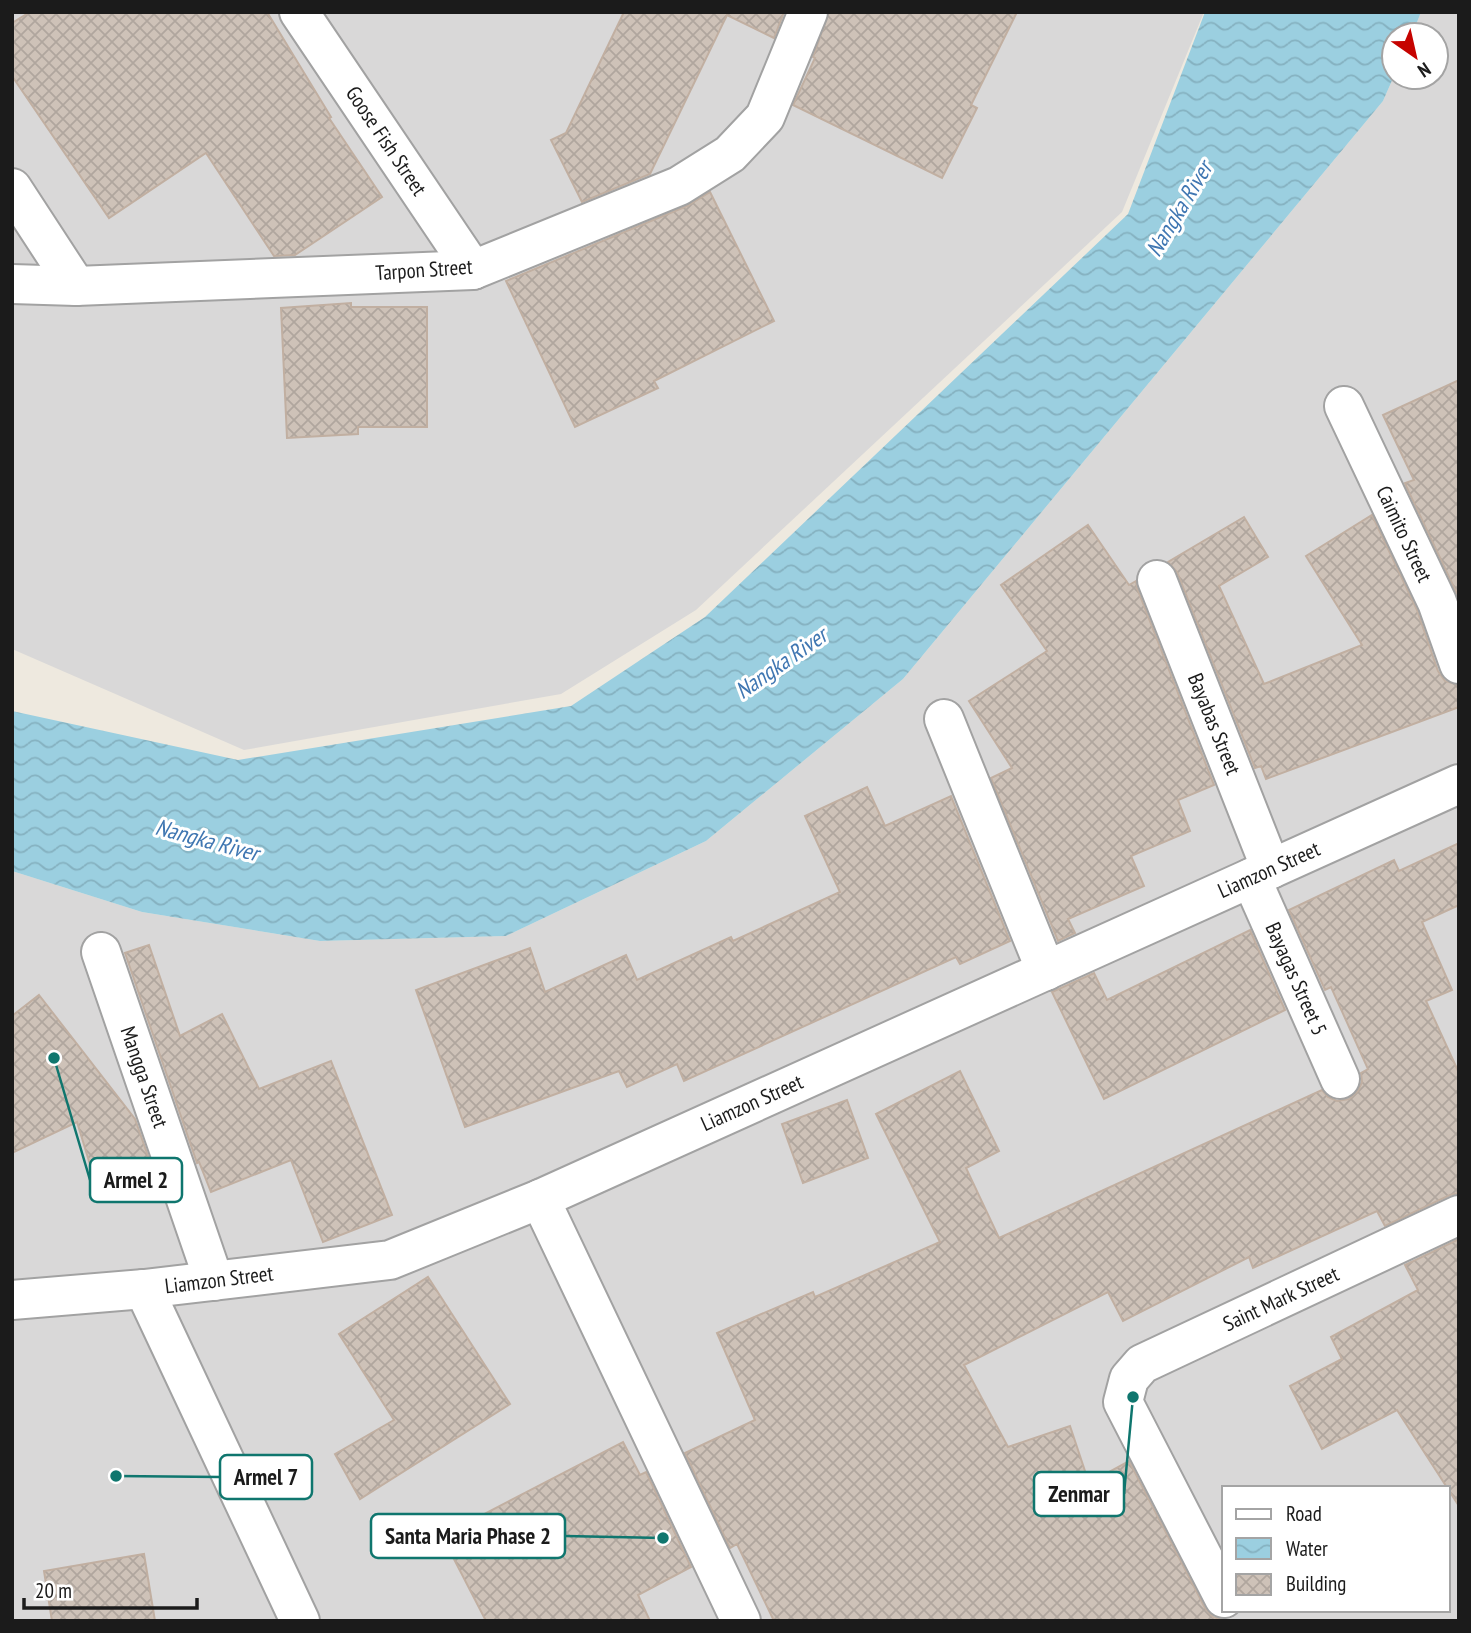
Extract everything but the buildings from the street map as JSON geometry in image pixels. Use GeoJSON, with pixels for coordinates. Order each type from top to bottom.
{"type":"FeatureCollection","features":[{"type":"Feature","properties":{"kind":"street","name":"Goose Fish Street"},"geometry":{"type":"LineString","coordinates":[[299,12],[473,270]]}},
{"type":"Feature","properties":{"kind":"street","name":"Tarpon Street"},"geometry":{"type":"LineString","coordinates":[[12,284],[76,286],[473,270],[679,186],[730,154],[765,117],[808,12]]}},
{"type":"Feature","properties":{"kind":"street"},"geometry":{"type":"LineString","coordinates":[[12,187],[76,286]]}},
{"type":"Feature","properties":{"kind":"street","name":"Caimito Street"},"geometry":{"type":"LineString","coordinates":[[1344,406],[1437,602],[1459,664]]}},
{"type":"Feature","properties":{"kind":"street","name":"Bayabas Street"},"geometry":{"type":"LineString","coordinates":[[1157,580],[1261,874]]}},
{"type":"Feature","properties":{"kind":"street"},"geometry":{"type":"LineString","coordinates":[[944,719],[1046,971]]}},
{"type":"Feature","properties":{"kind":"street","name":"Liamzon Street"},"geometry":{"type":"LineString","coordinates":[[12,1300],[144,1289],[390,1260],[540,1199],[1459,784]]}},
{"type":"Feature","properties":{"kind":"street","name":"Bayagas Street 5"},"geometry":{"type":"LineString","coordinates":[[1261,874],[1340,1079]]}},
{"type":"Feature","properties":{"kind":"street","name":"Mangga Street"},"geometry":{"type":"LineString","coordinates":[[101,952],[214,1281]]}},
{"type":"Feature","properties":{"kind":"street"},"geometry":{"type":"LineString","coordinates":[[540,1199],[741,1621]]}},
{"type":"Feature","properties":{"kind":"street","name":"Saint Mark Street"},"geometry":{"type":"LineString","coordinates":[[1222,1594],[1123,1402],[1129,1379],[1143,1364],[1459,1215]]}},
{"type":"Feature","properties":{"kind":"street"},"geometry":{"type":"LineString","coordinates":[[144,1289],[300,1621]]}},
{"type":"Feature","properties":{"kind":"shaded area"},"geometry":{"type":"Polygon","coordinates":[[[12,12],[1204,12],[1122,212],[696,610],[561,694],[244,750],[12,649],[12,12]]]}},
{"type":"Feature","properties":{"kind":"shaded area"},"geometry":{"type":"Polygon","coordinates":[[[1421,12],[1459,12],[1459,1621],[12,1621],[12,871],[142,912],[320,941],[506,936],[706,841],[903,679],[1383,101],[1387,91],[1450,91],[1450,21],[1417,21],[1421,12]]]}},
{"type":"Feature","properties":{"kind":"water","name":"Nangka River"},"geometry":{"type":"Polygon","coordinates":[[[1205,12],[1421,12],[1417,21],[1380,21],[1380,91],[1387,91],[1383,101],[903,679],[706,841],[506,936],[320,941],[142,912],[12,871],[12,711],[238,760],[571,706],[705,617],[1128,214],[1205,12]]]}},
{"type":"Feature","properties":{"kind":"place","name":"Armel 2"},"geometry":{"type":"Point","coordinates":[54,1058]}},
{"type":"Feature","properties":{"kind":"place","name":"Zenmar"},"geometry":{"type":"Point","coordinates":[1133,1397]}},
{"type":"Feature","properties":{"kind":"place","name":"Armel 7"},"geometry":{"type":"Point","coordinates":[116,1476]}},
{"type":"Feature","properties":{"kind":"place","name":"Santa Maria Phase 2"},"geometry":{"type":"Point","coordinates":[663,1538]}}]}
